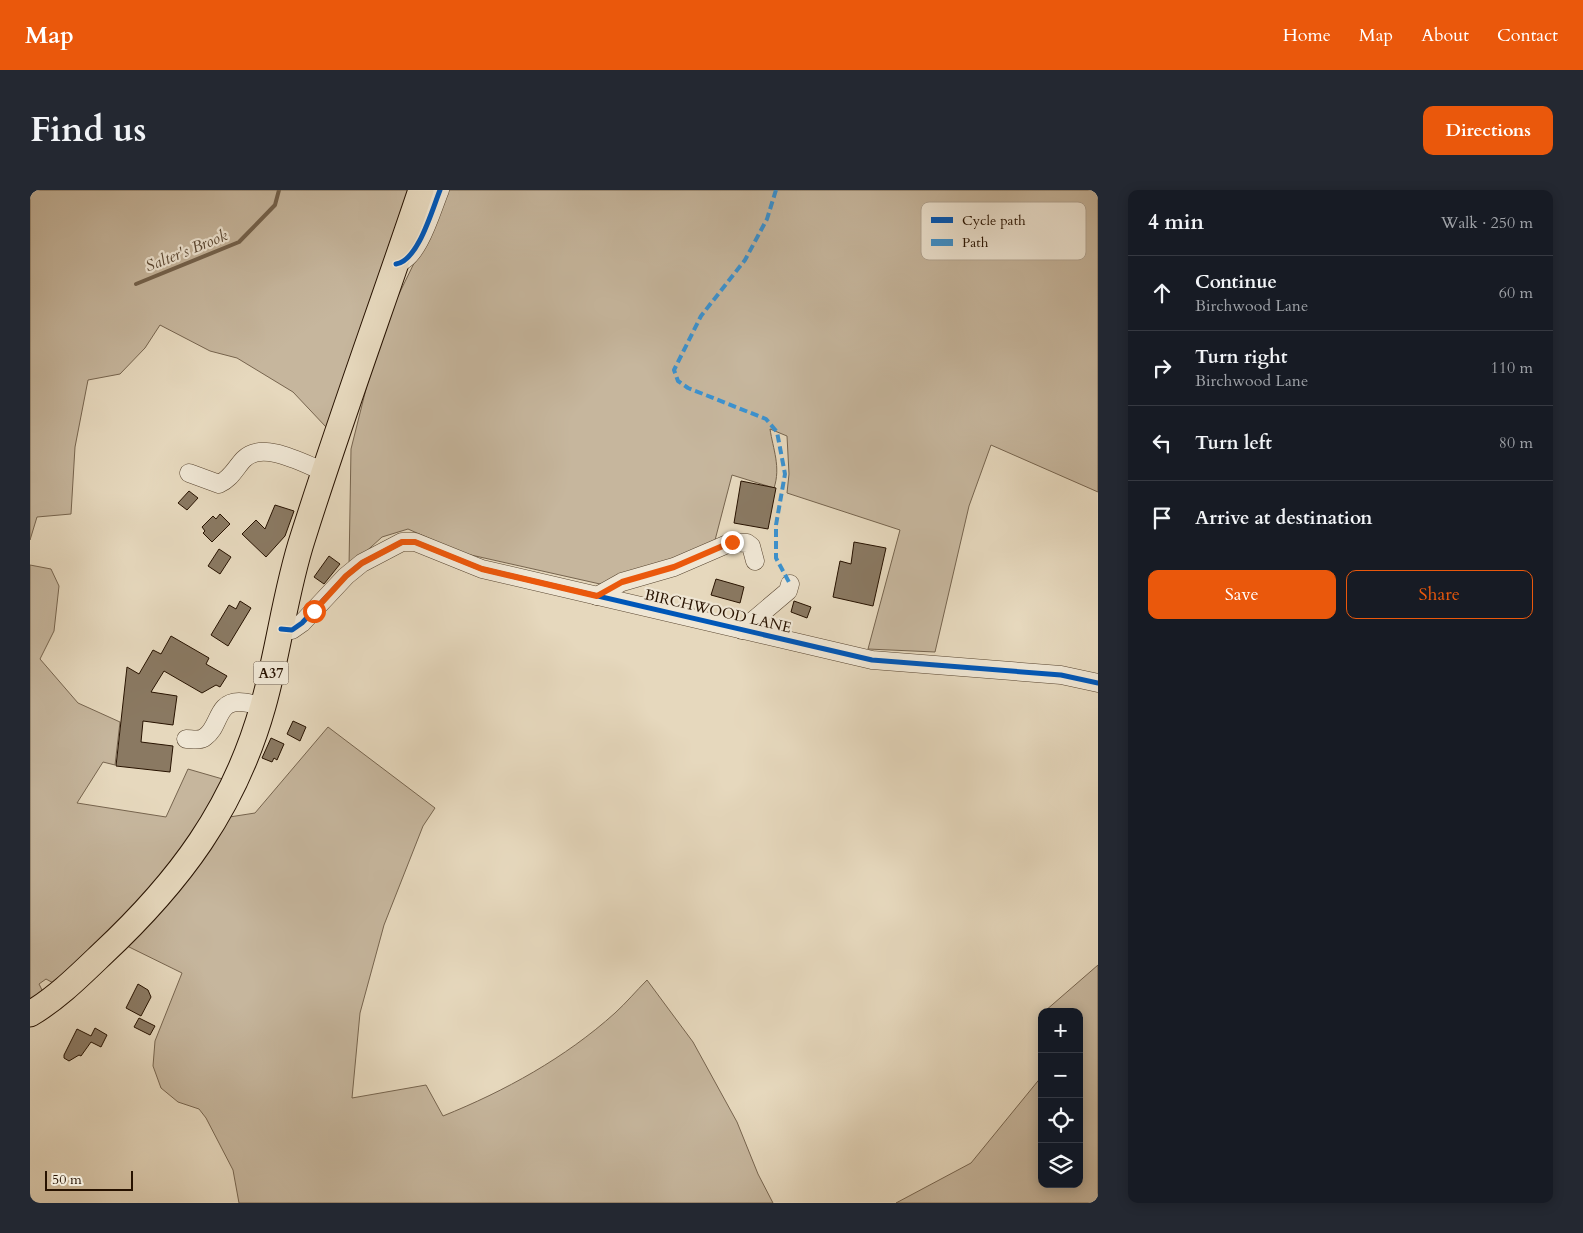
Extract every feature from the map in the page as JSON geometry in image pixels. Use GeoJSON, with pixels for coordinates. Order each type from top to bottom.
{"type":"FeatureCollection","features":[{"type":"Feature","properties":{"kind":"highway","name":"A37"},"geometry":{"type":"LineString","coordinates":[[30,1014],[56,997],[113,944],[162,894],[190,859],[231,791],[246,757],[263,706],[298,552],[421,190]]}},
{"type":"Feature","properties":{"kind":"street"},"geometry":{"type":"LineString","coordinates":[[396,264],[403,262],[414,249],[440,190]]}},
{"type":"Feature","properties":{"kind":"street"},"geometry":{"type":"LineString","coordinates":[[188,473],[219,484],[228,478],[245,458],[254,453],[266,451],[324,472]]}},
{"type":"Feature","properties":{"kind":"street","name":"BIRCHWOOD LANE"},"geometry":{"type":"LineString","coordinates":[[281,629],[292,630],[302,623],[346,576],[362,563],[402,542],[415,542],[482,569],[872,660],[1061,675],[1098,684]]}},
{"type":"Feature","properties":{"kind":"street"},"geometry":{"type":"LineString","coordinates":[[597,596],[622,582],[674,567],[732,542],[747,543],[751,546],[755,561]]}},
{"type":"Feature","properties":{"kind":"street"},"geometry":{"type":"LineString","coordinates":[[742,630],[784,595],[790,584]]}},
{"type":"Feature","properties":{"kind":"street"},"geometry":{"type":"LineString","coordinates":[[186,739],[205,737],[225,706],[233,702],[263,706]]}},
{"type":"Feature","properties":{"kind":"shaded area"},"geometry":{"type":"Polygon","coordinates":[[[30,190],[408,190],[330,427],[326,427],[293,392],[237,358],[210,351],[160,325],[145,348],[120,374],[88,380],[75,447],[71,514],[37,517],[30,540],[30,190]]]}},
{"type":"Feature","properties":{"kind":"shaded area"},"geometry":{"type":"Polygon","coordinates":[[[444,190],[1098,190],[1098,492],[991,445],[969,506],[935,652],[868,649],[900,530],[787,493],[789,474],[787,436],[770,429],[777,465],[774,488],[732,475],[714,544],[600,584],[462,553],[408,529],[382,537],[349,567],[351,449],[380,333],[418,255],[444,190]]]}},
{"type":"Feature","properties":{"kind":"shaded area"},"geometry":{"type":"Polygon","coordinates":[[[30,565],[51,569],[59,586],[54,631],[40,659],[78,703],[120,722],[115,765],[103,762],[77,803],[166,817],[188,769],[226,780],[155,888],[57,985],[46,979],[39,984],[45,996],[30,1006],[30,565]]]}},
{"type":"Feature","properties":{"kind":"shaded area"},"geometry":{"type":"Polygon","coordinates":[[[328,727],[435,808],[423,826],[384,925],[360,1013],[352,1098],[426,1085],[443,1116],[489,1096],[534,1072],[576,1045],[615,1013],[647,980],[693,1042],[737,1122],[758,1174],[773,1203],[239,1203],[233,1170],[206,1118],[199,1109],[178,1102],[161,1088],[153,1066],[155,1041],[182,973],[123,944],[223,818],[255,813],[328,727]]]}},
{"type":"Feature","properties":{"kind":"shaded area"},"geometry":{"type":"Polygon","coordinates":[[[1098,965],[1098,1203],[896,1203],[971,1163],[1038,1081],[1038,1188],[1083,1188],[1083,1008],[1048,1008],[1098,965]]]}},
{"type":"Feature","properties":{"kind":"building"},"geometry":{"type":"Polygon","coordinates":[[[741,481],[776,488],[768,529],[734,523],[741,481]]]}},
{"type":"Feature","properties":{"kind":"building"},"geometry":{"type":"Polygon","coordinates":[[[189,491],[198,498],[187,510],[178,503],[189,491]]]}},
{"type":"Feature","properties":{"kind":"building"},"geometry":{"type":"Polygon","coordinates":[[[275,505],[294,511],[285,536],[266,557],[242,534],[256,520],[265,529],[275,505]]]}},
{"type":"Feature","properties":{"kind":"building"},"geometry":{"type":"Polygon","coordinates":[[[220,514],[230,524],[212,542],[203,533],[205,531],[202,527],[213,516],[216,519],[220,514]]]}},
{"type":"Feature","properties":{"kind":"building"},"geometry":{"type":"Polygon","coordinates":[[[854,542],[886,548],[873,606],[833,597],[840,561],[851,564],[854,542]]]}},
{"type":"Feature","properties":{"kind":"building"},"geometry":{"type":"Polygon","coordinates":[[[219,549],[231,557],[220,574],[208,566],[219,549]]]}},
{"type":"Feature","properties":{"kind":"building"},"geometry":{"type":"Polygon","coordinates":[[[329,556],[340,564],[324,584],[314,577],[329,556]]]}},
{"type":"Feature","properties":{"kind":"building"},"geometry":{"type":"Polygon","coordinates":[[[716,579],[744,587],[740,603],[711,595],[716,579]]]}},
{"type":"Feature","properties":{"kind":"building"},"geometry":{"type":"Polygon","coordinates":[[[240,601],[251,608],[228,646],[211,635],[229,605],[236,609],[240,601]]]}},
{"type":"Feature","properties":{"kind":"building"},"geometry":{"type":"Polygon","coordinates":[[[794,601],[811,607],[807,618],[791,612],[794,601]]]}},
{"type":"Feature","properties":{"kind":"building"},"geometry":{"type":"Polygon","coordinates":[[[171,636],[209,658],[206,664],[227,676],[220,687],[216,685],[202,693],[164,671],[151,692],[177,696],[173,725],[143,721],[141,742],[173,746],[170,772],[116,766],[127,667],[139,674],[153,650],[161,654],[171,636]]]}},
{"type":"Feature","properties":{"kind":"building"},"geometry":{"type":"Polygon","coordinates":[[[293,721],[306,727],[300,741],[287,734],[293,721]]]}},
{"type":"Feature","properties":{"kind":"building"},"geometry":{"type":"Polygon","coordinates":[[[271,738],[284,744],[277,760],[274,758],[272,762],[262,758],[271,738]]]}},
{"type":"Feature","properties":{"kind":"building"},"geometry":{"type":"Polygon","coordinates":[[[138,984],[148,990],[151,997],[141,1016],[126,1008],[138,984]]]}},
{"type":"Feature","properties":{"kind":"building"},"geometry":{"type":"Polygon","coordinates":[[[139,1018],[155,1026],[150,1035],[134,1027],[139,1018]]]}},
{"type":"Feature","properties":{"kind":"building"},"geometry":{"type":"Polygon","coordinates":[[[95,1028],[107,1035],[101,1047],[91,1042],[81,1056],[79,1055],[69,1061],[64,1058],[77,1029],[91,1036],[95,1028]]]}},
{"type":"Feature","properties":{"kind":"waterway","name":"Salter's Brook"},"geometry":{"type":"LineString","coordinates":[[136,284],[239,242],[275,205],[279,190]]}},
{"type":"Feature","properties":{"kind":"marked path"},"geometry":{"type":"LineString","coordinates":[[776,190],[767,219],[745,260],[701,316],[674,370],[678,381],[688,388],[766,419],[777,432],[785,474],[776,525],[776,558],[790,584]]}},
{"type":"Feature","properties":{"kind":"cycle path"},"geometry":{"type":"LineString","coordinates":[[396,264],[404,261],[417,245],[440,190]]}},
{"type":"Feature","properties":{"kind":"cycle path"},"geometry":{"type":"LineString","coordinates":[[281,629],[292,630],[302,623],[346,576],[362,563],[402,542],[415,542],[482,569],[872,660],[1061,675],[1098,683]]}},
{"type":"Feature","properties":{"kind":"route"},"geometry":{"type":"LineString","coordinates":[[314,611],[346,576],[362,563],[402,542],[415,542],[482,569],[597,596],[607,588],[674,567],[713,552],[732,542]]}}]}
